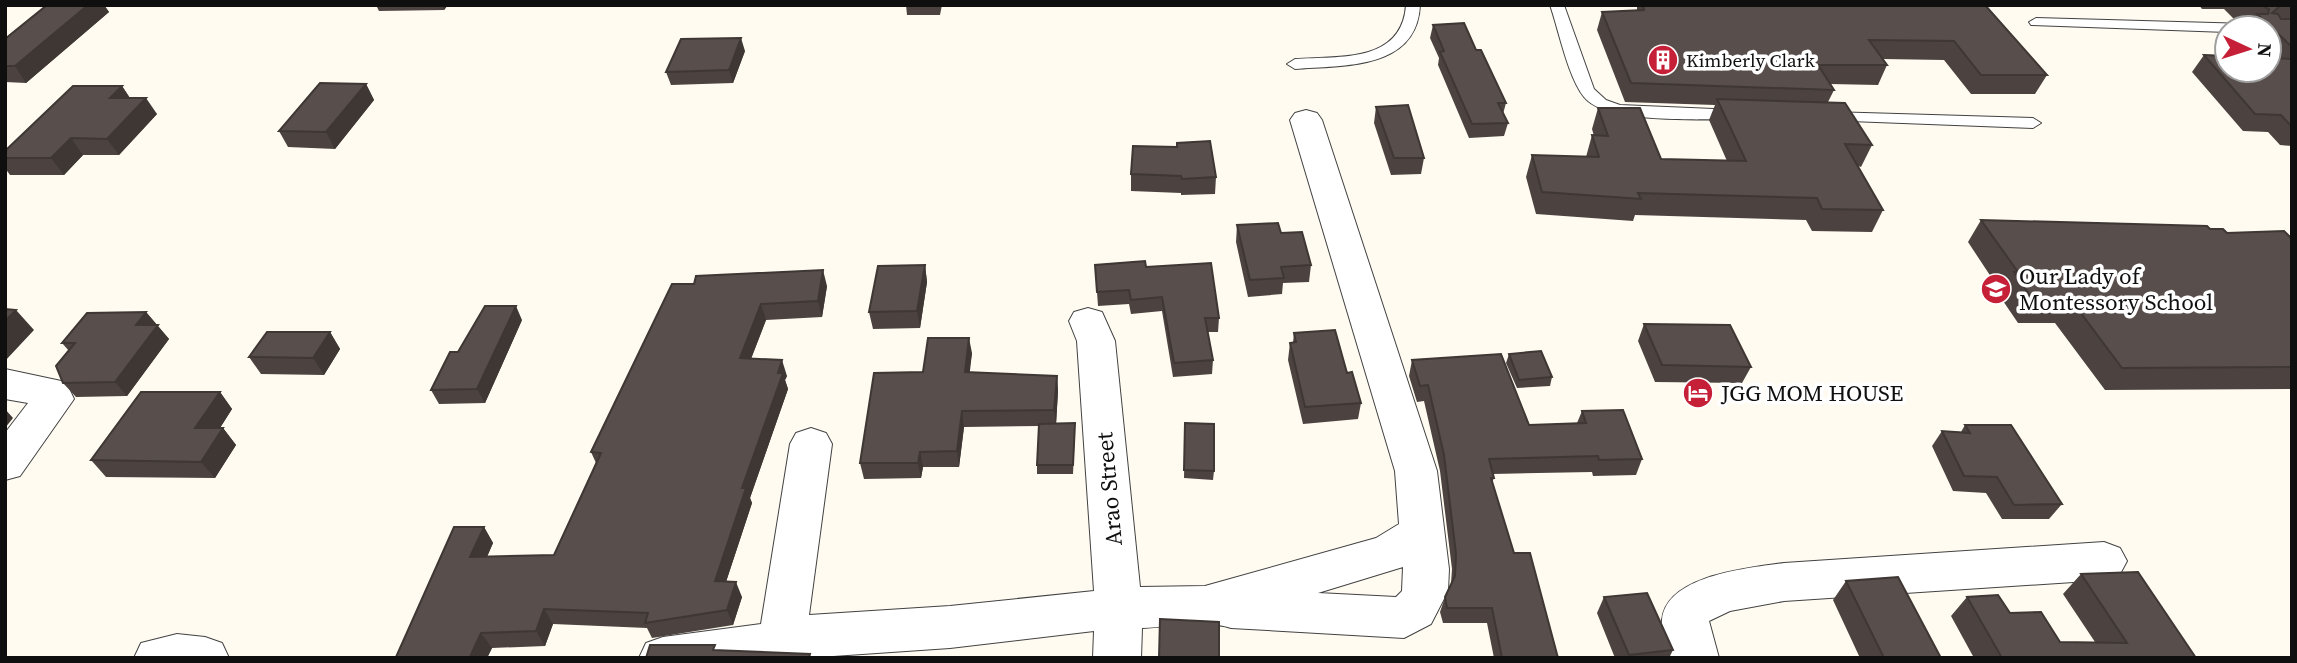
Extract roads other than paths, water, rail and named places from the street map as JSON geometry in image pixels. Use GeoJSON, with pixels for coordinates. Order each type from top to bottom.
{"type":"FeatureCollection","features":[{"type":"Feature","properties":{"kind":"street"},"geometry":{"type":"LineString","coordinates":[[663,658],[1119,608],[1205,606],[1309,615],[1404,618],[1418,610],[1426,593],[1416,471],[1307,120]]}},
{"type":"Feature","properties":{"kind":"street","name":"Arao Street"},"geometry":{"type":"LineString","coordinates":[[1088,321],[1096,341],[1119,608],[1117,658]]}},
{"type":"Feature","properties":{"kind":"street"},"geometry":{"type":"LineString","coordinates":[[5,384],[42,389],[52,393],[54,400],[5,464]]}},
{"type":"Feature","properties":{"kind":"street"},"geometry":{"type":"LineString","coordinates":[[754,649],[811,444]]}},
{"type":"Feature","properties":{"kind":"street"},"geometry":{"type":"LineString","coordinates":[[1205,606],[1389,553],[1422,532]]}},
{"type":"Feature","properties":{"kind":"street"},"geometry":{"type":"LineString","coordinates":[[1695,658],[1686,631],[1686,615],[1695,605],[1734,590],[1784,582],[2104,561]]}},
{"type":"Feature","properties":{"kind":"street"},"geometry":{"type":"LineString","coordinates":[[158,658],[177,655],[205,658]]}},
{"type":"Feature","properties":{"kind":"lane"},"geometry":{"type":"LineString","coordinates":[[1295,64],[1381,54],[1408,34],[1413,21],[1413,5]]}},
{"type":"Feature","properties":{"kind":"lane"},"geometry":{"type":"LineString","coordinates":[[1557,5],[1587,89],[1592,99],[1603,106],[1619,110],[1752,115]]}},
{"type":"Feature","properties":{"kind":"lane"},"geometry":{"type":"LineString","coordinates":[[2036,22],[2213,27]]}},
{"type":"Feature","properties":{"kind":"lane"},"geometry":{"type":"LineString","coordinates":[[1819,117],[2034,123]]}},
{"type":"Feature","properties":{"kind":"place","name":"Kimberly Clark"},"geometry":{"type":"Point","coordinates":[1663,60]}},
{"type":"Feature","properties":{"kind":"place","name":"Our Lady of Montessory School"},"geometry":{"type":"Point","coordinates":[1996,289]}},
{"type":"Feature","properties":{"kind":"place","name":"JGG MOM HOUSE"},"geometry":{"type":"Point","coordinates":[1698,393]}}]}
